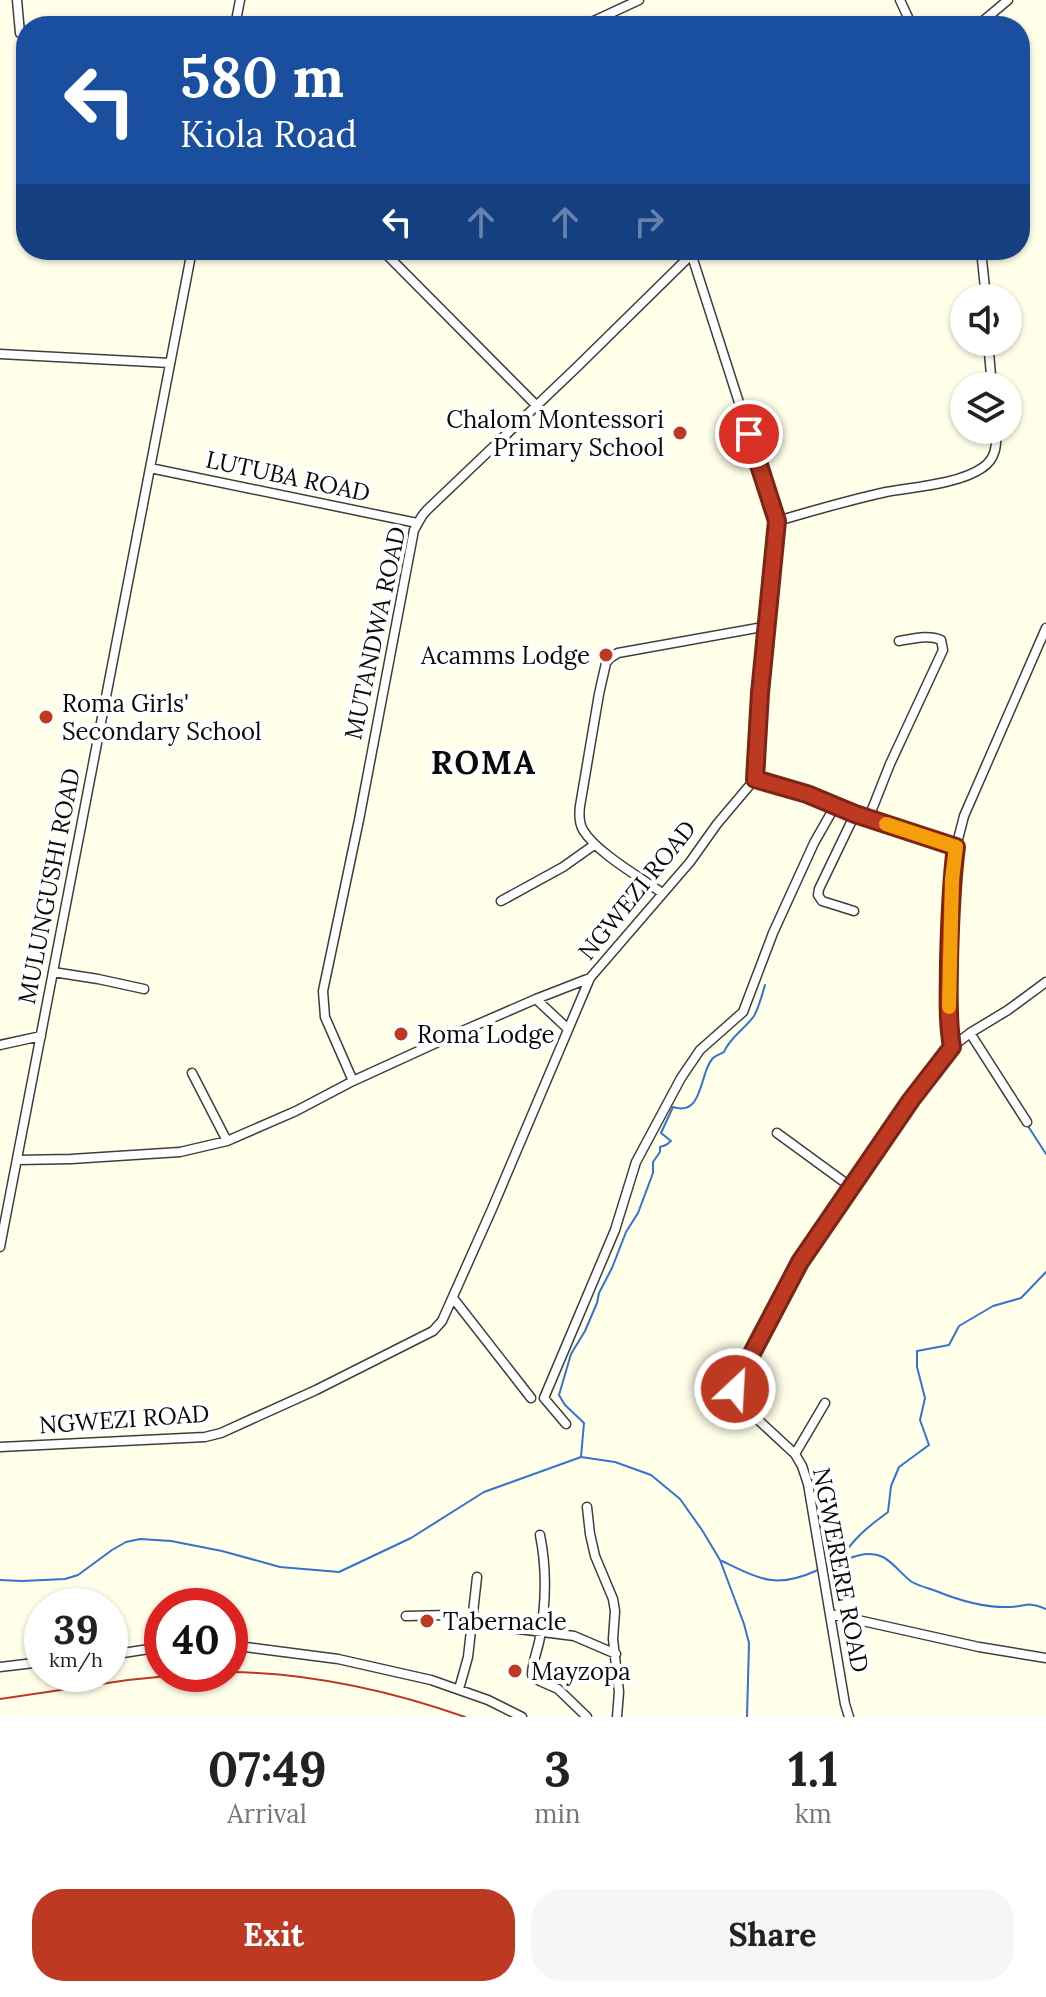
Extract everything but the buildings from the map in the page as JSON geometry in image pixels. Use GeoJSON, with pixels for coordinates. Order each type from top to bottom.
{"type":"FeatureCollection","features":[{"type":"Feature","properties":{"kind":"street"},"geometry":{"type":"LineString","coordinates":[[605,16],[639,0]]}},
{"type":"Feature","properties":{"kind":"street"},"geometry":{"type":"LineString","coordinates":[[989,16],[1008,0]]}},
{"type":"Feature","properties":{"kind":"street","name":"MULUNGUSHI ROAD"},"geometry":{"type":"LineString","coordinates":[[0,1247],[190,260]]}},
{"type":"Feature","properties":{"kind":"street"},"geometry":{"type":"LineString","coordinates":[[392,260],[537,406]]}},
{"type":"Feature","properties":{"kind":"street","name":"MUTANDWA ROAD"},"geometry":{"type":"LineString","coordinates":[[353,1081],[325,1017],[323,991],[417,523],[685,260]]}},
{"type":"Feature","properties":{"kind":"street"},"geometry":{"type":"LineString","coordinates":[[695,260],[777,521],[755,779],[807,794],[855,814],[956,847]]}},
{"type":"Feature","properties":{"kind":"street"},"geometry":{"type":"LineString","coordinates":[[982,260],[985,284]]}},
{"type":"Feature","properties":{"kind":"street"},"geometry":{"type":"LineString","coordinates":[[0,354],[170,363]]}},
{"type":"Feature","properties":{"kind":"street"},"geometry":{"type":"LineString","coordinates":[[777,521],[974,472],[989,463],[997,444]]}},
{"type":"Feature","properties":{"kind":"street","name":"LUTUBA ROAD"},"geometry":{"type":"LineString","coordinates":[[150,468],[417,523]]}},
{"type":"Feature","properties":{"kind":"street"},"geometry":{"type":"LineString","coordinates":[[662,893],[594,845],[581,828],[579,815],[606,663],[618,653],[768,626]]}},
{"type":"Feature","properties":{"kind":"street"},"geometry":{"type":"LineString","coordinates":[[952,1047],[948,1029],[949,963],[956,847],[970,802],[1046,628]]}},
{"type":"Feature","properties":{"kind":"street"},"geometry":{"type":"LineString","coordinates":[[869,817],[943,650],[937,638],[899,641]]}},
{"type":"Feature","properties":{"kind":"street","name":"NGWEZI ROAD"},"geometry":{"type":"LineString","coordinates":[[0,1447],[194,1438],[221,1433],[316,1390],[433,1331],[442,1321],[453,1298],[590,978],[690,862],[755,779]]}},
{"type":"Feature","properties":{"kind":"street"},"geometry":{"type":"LineString","coordinates":[[566,1424],[544,1398],[615,1230],[636,1162],[681,1078],[700,1050],[743,1012],[773,933],[814,843],[835,806]]}},
{"type":"Feature","properties":{"kind":"street"},"geometry":{"type":"LineString","coordinates":[[854,911],[822,901],[818,895],[855,814]]}},
{"type":"Feature","properties":{"kind":"street"},"geometry":{"type":"LineString","coordinates":[[501,901],[563,867],[594,845]]}},
{"type":"Feature","properties":{"kind":"street"},"geometry":{"type":"LineString","coordinates":[[53,972],[144,989]]}},
{"type":"Feature","properties":{"kind":"street"},"geometry":{"type":"LineString","coordinates":[[17,1160],[180,1152],[227,1141],[305,1107],[353,1081],[590,978]]}},
{"type":"Feature","properties":{"kind":"street","name":"NGWERERE ROAD"},"geometry":{"type":"LineString","coordinates":[[849,1717],[808,1484],[802,1466],[795,1454],[745,1409],[735,1389],[800,1262],[911,1100],[952,1047],[1046,982]]}},
{"type":"Feature","properties":{"kind":"street"},"geometry":{"type":"LineString","coordinates":[[536,999],[568,1029]]}},
{"type":"Feature","properties":{"kind":"street"},"geometry":{"type":"LineString","coordinates":[[970,1033],[1027,1122]]}},
{"type":"Feature","properties":{"kind":"street"},"geometry":{"type":"LineString","coordinates":[[0,1045],[41,1036]]}},
{"type":"Feature","properties":{"kind":"street"},"geometry":{"type":"LineString","coordinates":[[192,1073],[227,1141]]}},
{"type":"Feature","properties":{"kind":"street"},"geometry":{"type":"LineString","coordinates":[[777,1133],[851,1187]]}},
{"type":"Feature","properties":{"kind":"street"},"geometry":{"type":"LineString","coordinates":[[453,1298],[531,1398]]}},
{"type":"Feature","properties":{"kind":"street"},"geometry":{"type":"LineString","coordinates":[[795,1454],[825,1403]]}},
{"type":"Feature","properties":{"kind":"street"},"geometry":{"type":"LineString","coordinates":[[587,1507],[595,1556],[615,1611],[613,1639],[619,1692],[617,1717]]}},
{"type":"Feature","properties":{"kind":"street"},"geometry":{"type":"LineString","coordinates":[[540,1535],[546,1576],[541,1632],[532,1675],[558,1689],[587,1717]]}},
{"type":"Feature","properties":{"kind":"street"},"geometry":{"type":"LineString","coordinates":[[459,1689],[468,1657],[477,1577]]}},
{"type":"Feature","properties":{"kind":"street"},"geometry":{"type":"LineString","coordinates":[[831,1614],[979,1647],[1046,1658]]}},
{"type":"Feature","properties":{"kind":"street"},"geometry":{"type":"LineString","coordinates":[[406,1616],[449,1615],[472,1623],[574,1636],[616,1654]]}},
{"type":"Feature","properties":{"kind":"street"},"geometry":{"type":"LineString","coordinates":[[248,1647],[338,1659],[431,1680],[522,1717]]}},
{"type":"Feature","properties":{"kind":"street"},"geometry":{"type":"LineString","coordinates":[[0,1667],[24,1664]]}},
{"type":"Feature","properties":{"kind":"waterway"},"geometry":{"type":"LineString","coordinates":[[581,1457],[584,1423],[559,1395],[571,1354],[585,1331],[626,1232],[638,1213],[660,1147],[671,1141],[661,1133],[673,1107],[690,1106],[696,1100],[709,1065],[754,1016],[765,985]]}},
{"type":"Feature","properties":{"kind":"waterway"},"geometry":{"type":"LineString","coordinates":[[1028,1126],[1046,1154]]}},
{"type":"Feature","properties":{"kind":"waterway"},"geometry":{"type":"LineString","coordinates":[[824,1568],[839,1559],[861,1533],[888,1512],[891,1486],[899,1467],[929,1445],[920,1420],[925,1398],[917,1367],[917,1351],[949,1345],[959,1326],[993,1306],[1021,1298],[1046,1272]]}},
{"type":"Feature","properties":{"kind":"waterway"},"geometry":{"type":"LineString","coordinates":[[0,1580],[65,1579],[78,1575],[126,1542],[140,1539],[171,1541],[222,1551],[280,1567],[339,1572],[411,1538],[484,1492],[581,1457],[615,1462],[651,1475],[680,1499],[720,1560],[749,1643],[747,1717]]}},
{"type":"Feature","properties":{"kind":"waterway"},"geometry":{"type":"LineString","coordinates":[[833,1565],[858,1556],[877,1555],[912,1582],[953,1597],[991,1606],[1031,1605],[1046,1609]]}},
{"type":"Feature","properties":{"kind":"waterway"},"geometry":{"type":"LineString","coordinates":[[722,1561],[769,1580],[791,1579],[818,1570]]}},
{"type":"Feature","properties":{"kind":"railway"},"geometry":{"type":"LineString","coordinates":[[248,1673],[349,1685],[465,1717]]}},
{"type":"Feature","properties":{"kind":"railway"},"geometry":{"type":"LineString","coordinates":[[0,1699],[144,1678]]}},
{"type":"Feature","properties":{"kind":"slow traffic"},"geometry":{"type":"LineString","coordinates":[[886,824],[956,847],[952,879],[949,1007]]}},
{"type":"Feature","properties":{"kind":"place","name":"Chalom Montessori Primary School"},"geometry":{"type":"Point","coordinates":[680,433]}},
{"type":"Feature","properties":{"kind":"place","name":"Acamms Lodge"},"geometry":{"type":"Point","coordinates":[606,655]}},
{"type":"Feature","properties":{"kind":"place","name":"Roma Girls' Secondary School"},"geometry":{"type":"Point","coordinates":[46,717]}},
{"type":"Feature","properties":{"kind":"place","name":"Roma Lodge"},"geometry":{"type":"Point","coordinates":[401,1034]}},
{"type":"Feature","properties":{"kind":"place","name":"Tabernacle"},"geometry":{"type":"Point","coordinates":[427,1621]}},
{"type":"Feature","properties":{"kind":"place","name":"Mayzopa"},"geometry":{"type":"Point","coordinates":[515,1671]}},
{"type":"Feature","properties":{"kind":"district","name":"ROMA"},"geometry":{"type":"Point","coordinates":[484,762]}},
{"type":"Feature","properties":{"kind":"route"},"geometry":{"type":"LineString","coordinates":[[735,1389],[800,1262],[911,1100],[952,1047],[948,1029],[952,879],[956,847],[855,814],[807,794],[755,779],[777,521],[749,434]]}}]}
